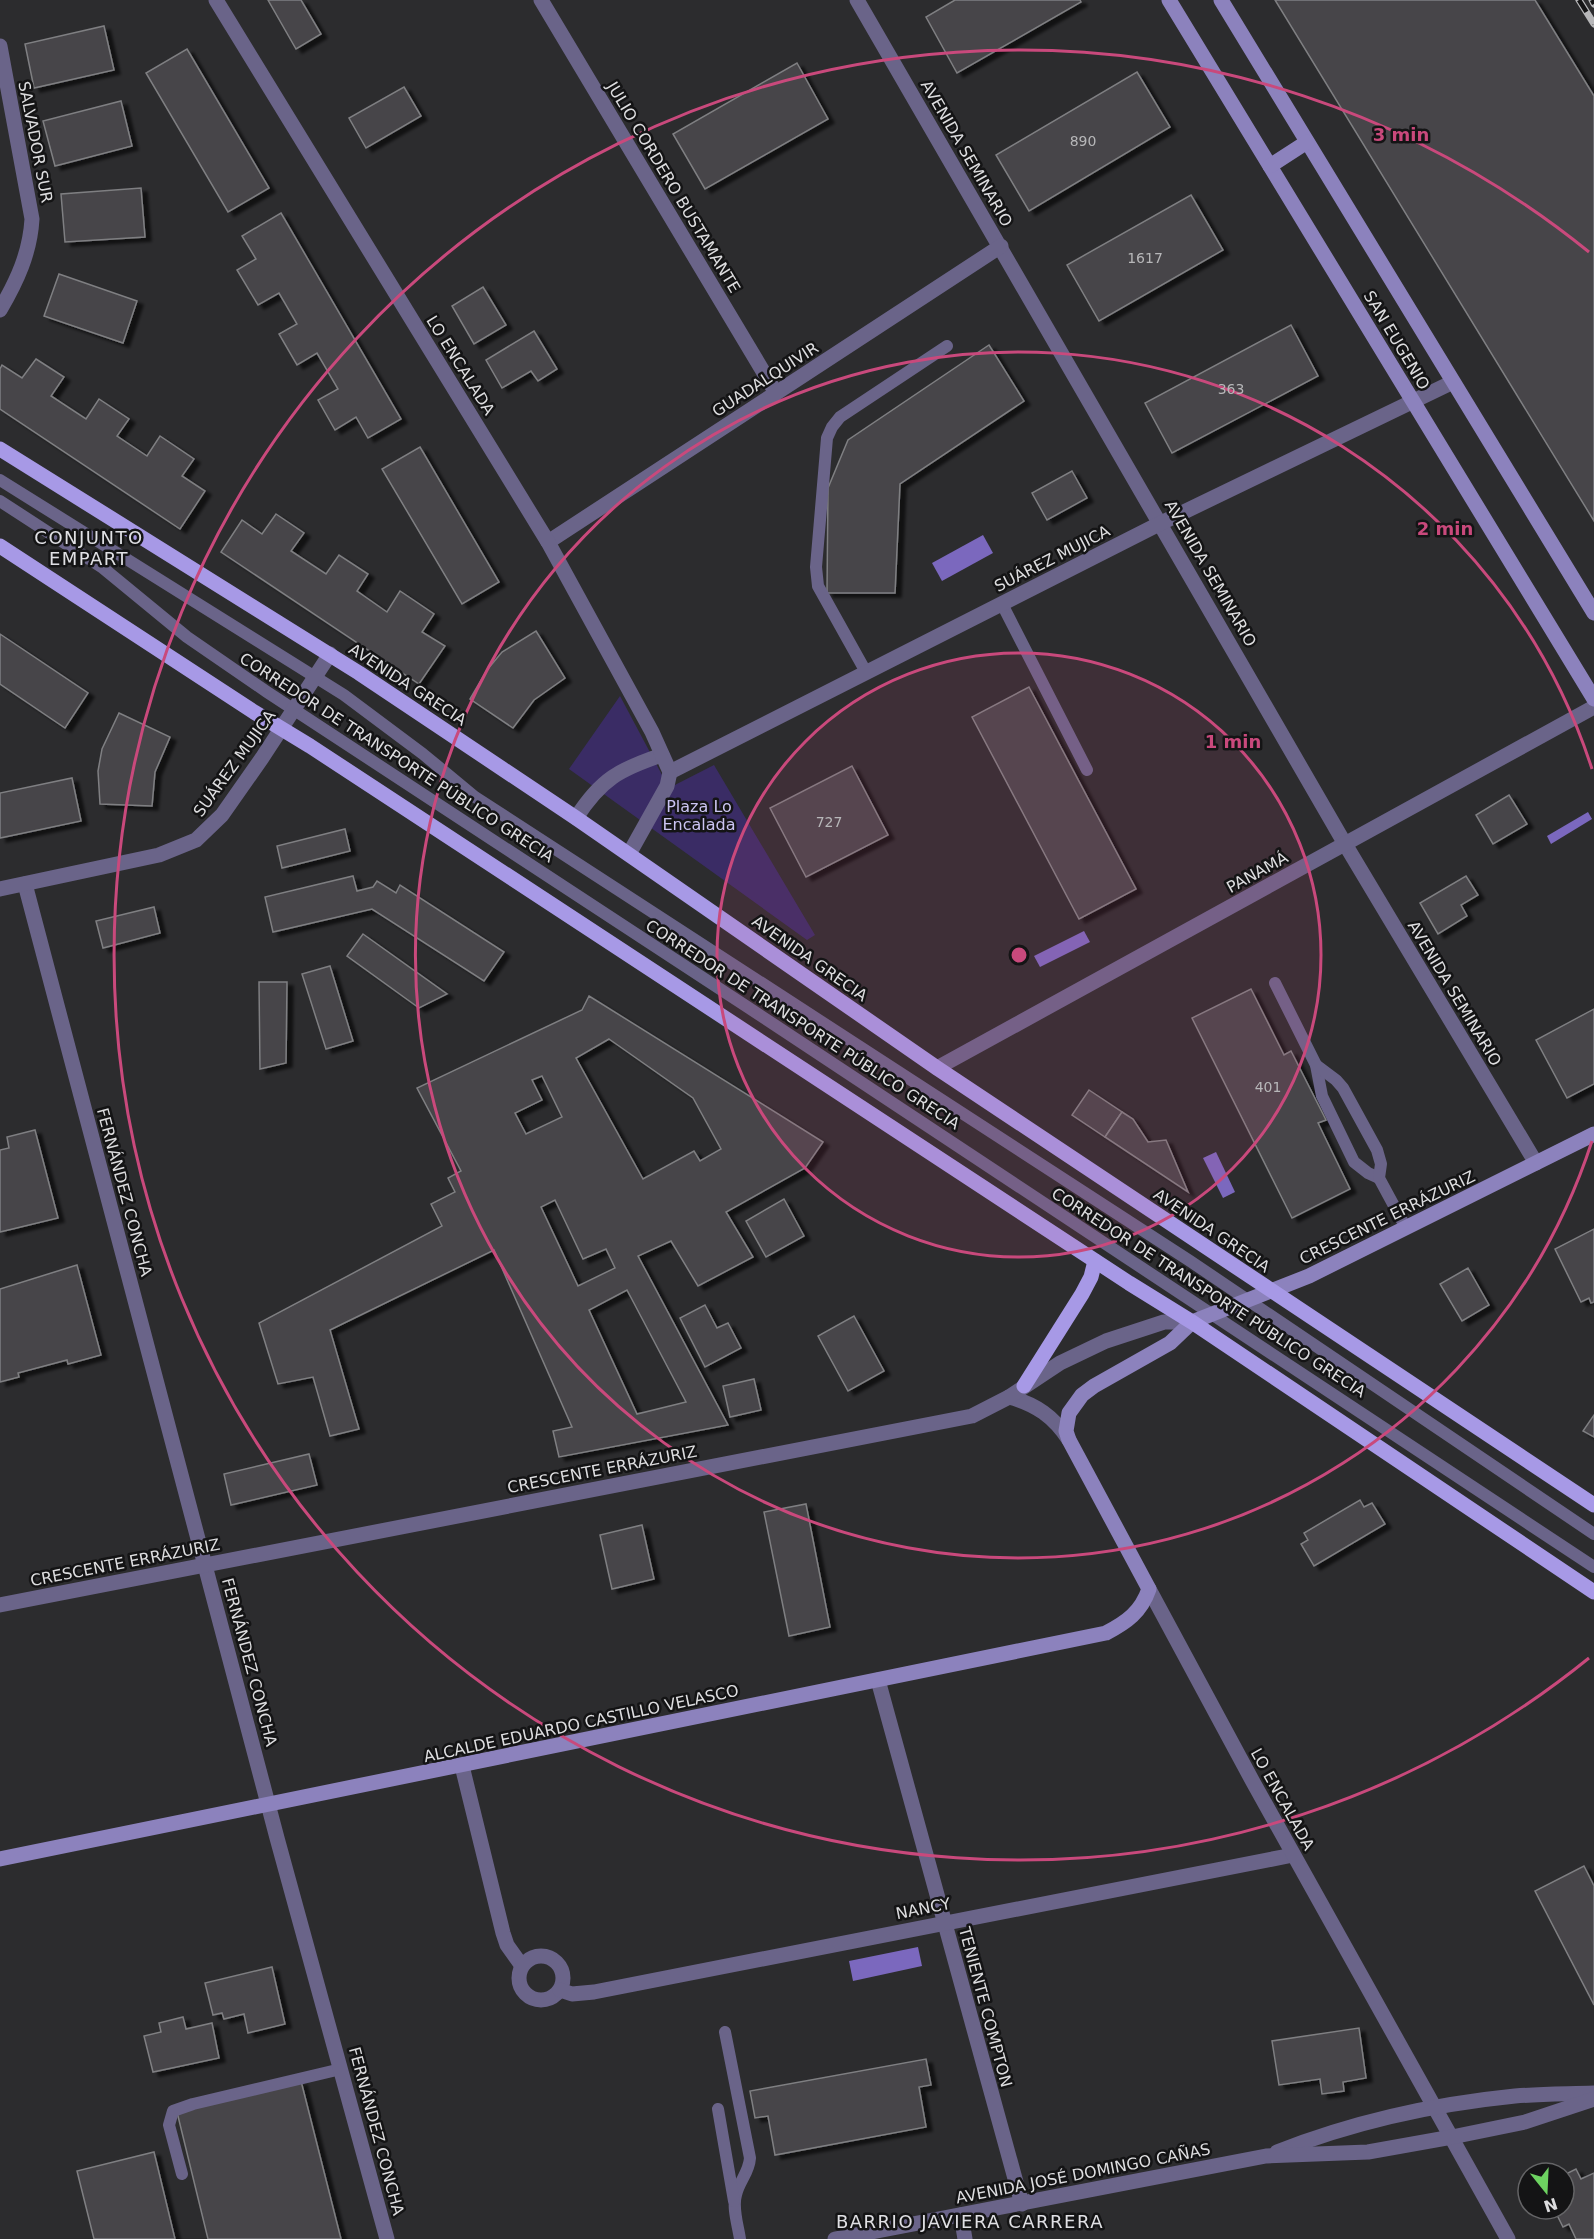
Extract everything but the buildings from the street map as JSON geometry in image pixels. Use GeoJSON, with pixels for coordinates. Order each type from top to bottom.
{"type":"FeatureCollection","features":[{"type":"Feature","properties":{"kind":"main road","name":"SAN EUGENIO"},"geometry":{"type":"LineString","coordinates":[[1169,0],[1594,699]]}},
{"type":"Feature","properties":{"kind":"main road","name":"SAN EUGENIO"},"geometry":{"type":"LineString","coordinates":[[1221,0],[1594,613]]}},
{"type":"Feature","properties":{"kind":"main road"},"geometry":{"type":"LineString","coordinates":[[1270,166],[1307,142]]}},
{"type":"Feature","properties":{"kind":"main road","name":"AVENIDA GRECIA"},"geometry":{"type":"LineString","coordinates":[[0,449],[330,654],[629,854],[937,1068],[1594,1505]]}},
{"type":"Feature","properties":{"kind":"main road"},"geometry":{"type":"LineString","coordinates":[[0,546],[1192,1322],[1594,1592]]}},
{"type":"Feature","properties":{"kind":"main road","name":"CRESCENTE ERRÁZURIZ"},"geometry":{"type":"LineString","coordinates":[[1069,1440],[1066,1431],[1069,1413],[1082,1395],[1170,1343],[1192,1322],[1309,1276],[1594,1134]]}},
{"type":"Feature","properties":{"kind":"main road"},"geometry":{"type":"LineString","coordinates":[[1024,1386],[1082,1294],[1091,1277],[1095,1261]]}},
{"type":"Feature","properties":{"kind":"main road","name":"LO ENCALADA"},"geometry":{"type":"LineString","coordinates":[[1069,1440],[1149,1589]]}},
{"type":"Feature","properties":{"kind":"main road","name":"ALCALDE EDUARDO CASTILLO VELASCO"},"geometry":{"type":"LineString","coordinates":[[0,1860],[1089,1638],[1106,1633],[1131,1618],[1145,1600],[1149,1589]]}},
{"type":"Feature","properties":{"kind":"street","name":"LO ENCALADA"},"geometry":{"type":"LineString","coordinates":[[216,0],[548,542],[652,732],[669,772]]}},
{"type":"Feature","properties":{"kind":"street","name":"JULIO CORDERO BUSTAMANTE"},"geometry":{"type":"LineString","coordinates":[[542,0],[776,393]]}},
{"type":"Feature","properties":{"kind":"street","name":"AVENIDA SEMINARIO"},"geometry":{"type":"LineString","coordinates":[[857,0],[1345,844],[1536,1163]]}},
{"type":"Feature","properties":{"kind":"street","name":"SALVADOR SUR"},"geometry":{"type":"LineString","coordinates":[[0,46],[32,219],[29,243],[22,268],[0,310]]}},
{"type":"Feature","properties":{"kind":"street","name":"GUADALQUIVIR"},"geometry":{"type":"LineString","coordinates":[[548,542],[1001,246]]}},
{"type":"Feature","properties":{"kind":"street","name":"SUÁREZ MUJICA"},"geometry":{"type":"LineString","coordinates":[[669,772],[1161,523],[1453,382]]}},
{"type":"Feature","properties":{"kind":"street","name":"SUÁREZ MUJICA"},"geometry":{"type":"LineString","coordinates":[[0,889],[159,855],[196,840],[222,815],[330,654]]}},
{"type":"Feature","properties":{"kind":"street","name":"PANAMÁ"},"geometry":{"type":"LineString","coordinates":[[937,1068],[1594,707]]}},
{"type":"Feature","properties":{"kind":"street"},"geometry":{"type":"LineString","coordinates":[[576,818],[588,799],[603,783],[620,771],[663,755]]}},
{"type":"Feature","properties":{"kind":"street"},"geometry":{"type":"LineString","coordinates":[[629,854],[667,786],[669,772]]}},
{"type":"Feature","properties":{"kind":"street","name":"FERNÁNDEZ CONCHA"},"geometry":{"type":"LineString","coordinates":[[25,884],[387,2239]]}},
{"type":"Feature","properties":{"kind":"street","name":"CRESCENTE ERRÁZURIZ"},"geometry":{"type":"LineString","coordinates":[[0,1605],[972,1416],[1009,1397],[1060,1363],[1106,1341],[1164,1322],[1192,1322]]}},
{"type":"Feature","properties":{"kind":"street","name":"LO ENCALADA"},"geometry":{"type":"LineString","coordinates":[[1009,1397],[1022,1400],[1044,1412],[1062,1429],[1069,1440]]}},
{"type":"Feature","properties":{"kind":"street","name":"LO ENCALADA"},"geometry":{"type":"LineString","coordinates":[[1149,1589],[1293,1855],[1508,2239]]}},
{"type":"Feature","properties":{"kind":"street","name":"TENIENTE COMPTON"},"geometry":{"type":"LineString","coordinates":[[878,1680],[1022,2204]]}},
{"type":"Feature","properties":{"kind":"street"},"geometry":{"type":"LineString","coordinates":[[462,1766],[503,1933],[512,1953],[522,1966]]}},
{"type":"Feature","properties":{"kind":"street","name":"NANCY"},"geometry":{"type":"LineString","coordinates":[[560,1990],[572,1994],[594,1992],[1293,1855]]}},
{"type":"Feature","properties":{"kind":"street"},"geometry":{"type":"LineString","coordinates":[[535,1956],[550,1957],[557,1962],[564,1975],[560,1990],[549,1999],[535,1999],[529,1996],[524,1992],[519,1979],[522,1966],[535,1956]]}},
{"type":"Feature","properties":{"kind":"street","name":"AVENIDA JOSÉ DOMINGO CAÑAS"},"geometry":{"type":"LineString","coordinates":[[1266,2156],[1332,2131],[1434,2109],[1513,2097],[1594,2093]]}},
{"type":"Feature","properties":{"kind":"street","name":"AVENIDA JOSÉ DOMINGO CAÑAS"},"geometry":{"type":"LineString","coordinates":[[835,2239],[1266,2156],[1368,2152],[1452,2137],[1525,2122],[1594,2098]]}},
{"type":"Feature","properties":{"kind":"street"},"geometry":{"type":"LineString","coordinates":[[961,2215],[965,2239]]}},
{"type":"Feature","properties":{"kind":"lane"},"geometry":{"type":"LineString","coordinates":[[866,672],[818,586],[816,567],[827,438],[840,417],[947,346]]}},
{"type":"Feature","properties":{"kind":"lane","name":"CORREDOR DE TRANSPORTE PÚBLICO GRECIA"},"geometry":{"type":"LineString","coordinates":[[0,480],[315,677],[370,715],[475,797],[1248,1301],[1594,1534]]}},
{"type":"Feature","properties":{"kind":"lane","name":"CORREDOR DE TRANSPORTE PÚBLICO GRECIA"},"geometry":{"type":"LineString","coordinates":[[0,501],[103,568],[187,637],[294,710],[1594,1567]]}},
{"type":"Feature","properties":{"kind":"lane"},"geometry":{"type":"LineString","coordinates":[[1002,604],[1088,770]]}},
{"type":"Feature","properties":{"kind":"lane"},"geometry":{"type":"LineString","coordinates":[[1275,983],[1316,1065],[1322,1096],[1354,1162],[1379,1178]]}},
{"type":"Feature","properties":{"kind":"lane"},"geometry":{"type":"LineString","coordinates":[[1316,1065],[1336,1080],[1365,1130],[1380,1158],[1379,1178],[1406,1228]]}},
{"type":"Feature","properties":{"kind":"lane"},"geometry":{"type":"LineString","coordinates":[[725,2032],[750,2158],[749,2167],[736,2193],[735,2205]]}},
{"type":"Feature","properties":{"kind":"lane"},"geometry":{"type":"LineString","coordinates":[[182,2174],[169,2125],[173,2111],[193,2104],[341,2068]]}},
{"type":"Feature","properties":{"kind":"lane"},"geometry":{"type":"LineString","coordinates":[[718,2109],[740,2239]]}},
{"type":"Feature","properties":{"kind":"green space","name":"Plaza Lo Encalada"},"geometry":{"type":"Polygon","coordinates":[[[620,696],[669,788],[714,765],[815,935],[807,940],[569,769],[620,696]]]}},
{"type":"Feature","properties":{"kind":"shaded area"},"geometry":{"type":"Polygon","coordinates":[[[983,535],[993,553],[942,581],[932,563],[983,535]]]}},
{"type":"Feature","properties":{"kind":"shaded area"},"geometry":{"type":"Polygon","coordinates":[[[1588,812],[1592,819],[1551,844],[1547,836],[1588,812]]]}},
{"type":"Feature","properties":{"kind":"shaded area"},"geometry":{"type":"Polygon","coordinates":[[[1084,931],[1090,942],[1040,967],[1034,956],[1084,931]]]}},
{"type":"Feature","properties":{"kind":"shaded area"},"geometry":{"type":"Polygon","coordinates":[[[1216,1152],[1235,1192],[1223,1198],[1203,1158],[1216,1152]]]}},
{"type":"Feature","properties":{"kind":"shaded area"},"geometry":{"type":"Polygon","coordinates":[[[918,1947],[922,1966],[853,1981],[849,1961],[918,1947]]]}},
{"type":"Feature","properties":{"kind":"railway"},"geometry":{"type":"LineString","coordinates":[[1579,0],[1594,24]]}},
{"type":"Feature","properties":{"kind":"railway"},"geometry":{"type":"LineString","coordinates":[[1592,0],[1594,4]]}},
{"type":"Feature","properties":{"kind":"district","name":"CONJUNTO EMPART"},"geometry":{"type":"Point","coordinates":[89,548]}},
{"type":"Feature","properties":{"kind":"district","name":"BARRIO JAVIERA CARRERA"},"geometry":{"type":"Point","coordinates":[970,2222]}}]}
